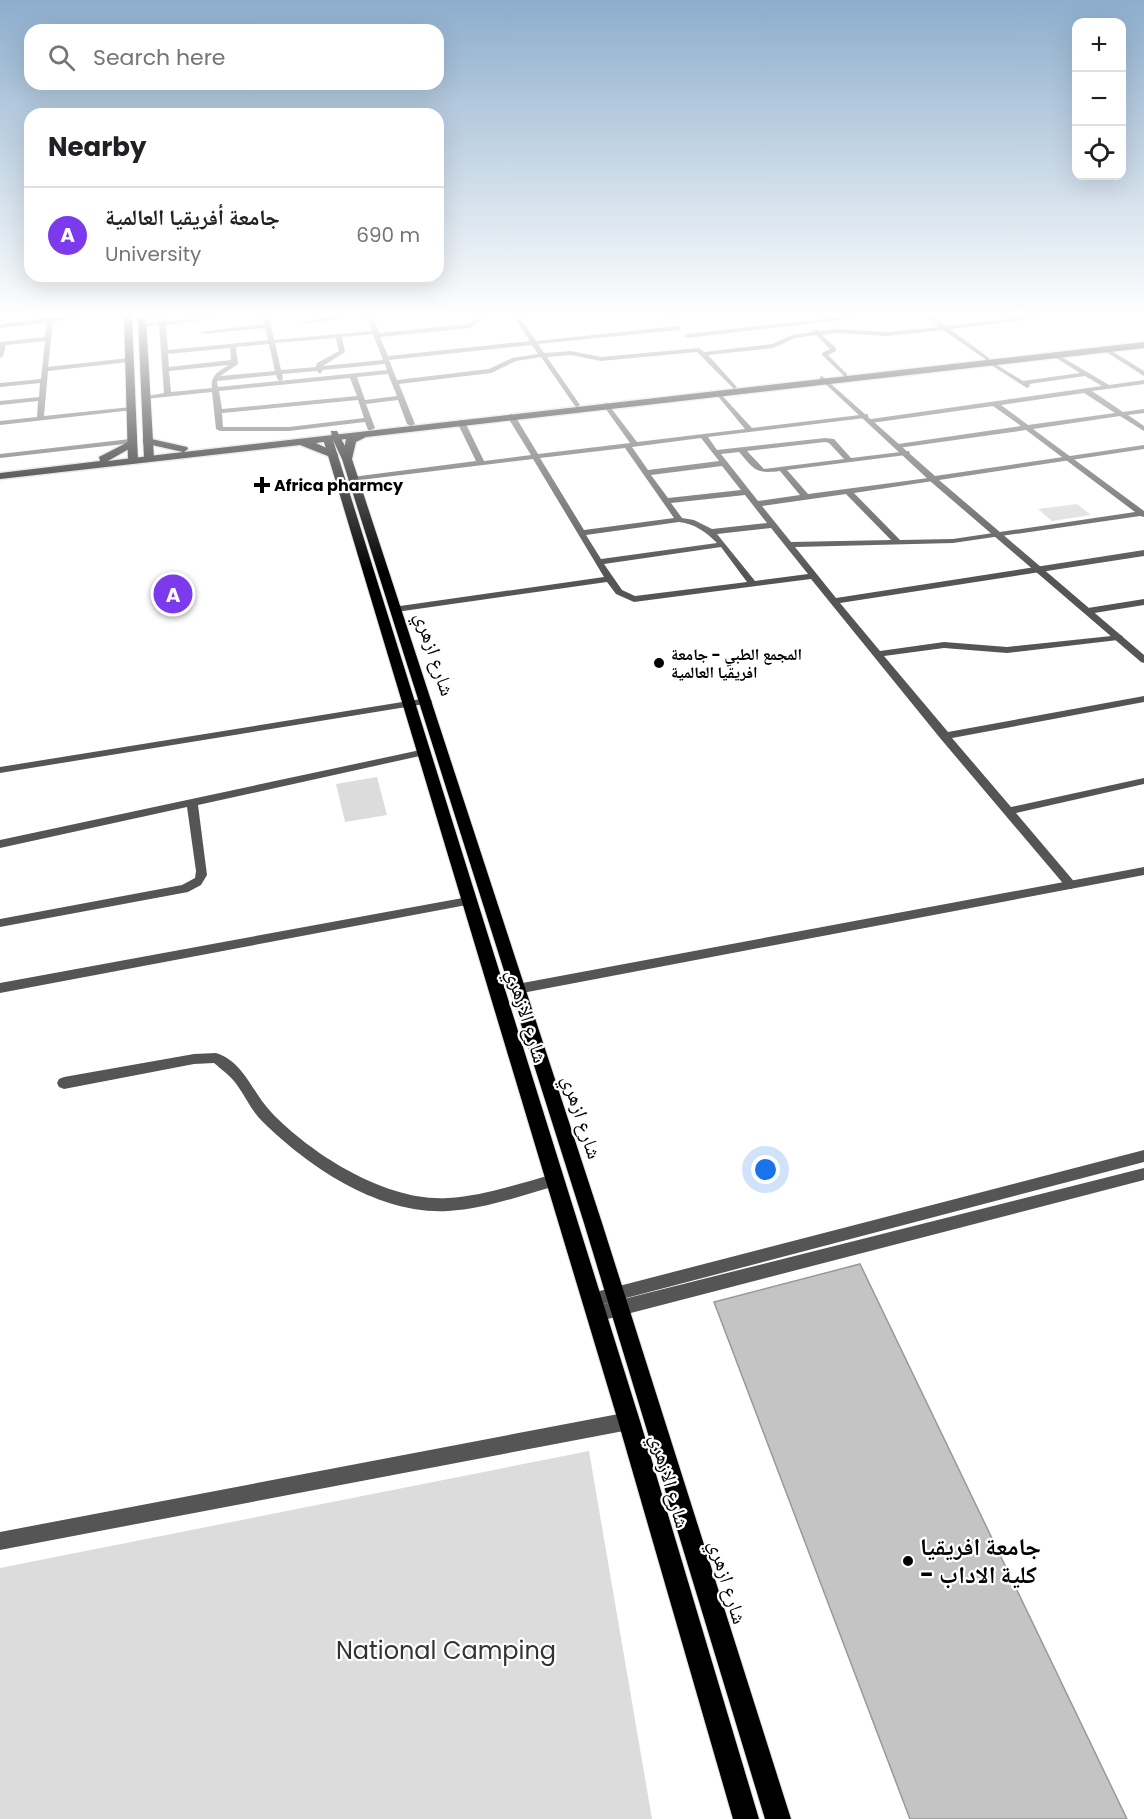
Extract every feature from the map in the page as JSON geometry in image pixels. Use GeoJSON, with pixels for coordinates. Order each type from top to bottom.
{"type":"FeatureCollection","features":[{"type":"Feature","properties":{"kind":"highway"},"geometry":{"type":"LineString","coordinates":[[147,441],[183,453],[331,435],[370,427],[595,403]]}},
{"type":"Feature","properties":{"kind":"highway"},"geometry":{"type":"LineString","coordinates":[[0,474],[148,456],[304,445],[317,446],[340,457],[351,440],[370,427],[461,422],[626,403]]}},
{"type":"Feature","properties":{"kind":"highway"},"geometry":{"type":"LineString","coordinates":[[101,460],[130,442]]}},
{"type":"Feature","properties":{"kind":"highway"},"geometry":{"type":"LineString","coordinates":[[0,474],[101,460],[133,458]]}},
{"type":"Feature","properties":{"kind":"main road"},"geometry":{"type":"LineString","coordinates":[[131,403],[130,442],[133,458]]}},
{"type":"Feature","properties":{"kind":"main road"},"geometry":{"type":"LineString","coordinates":[[145,403],[148,456]]}},
{"type":"Feature","properties":{"kind":"main road","name":"شارع الازهري"},"geometry":{"type":"LineString","coordinates":[[331,435],[418,702],[425,752],[468,901],[629,1421],[746,1819]]}},
{"type":"Feature","properties":{"kind":"main road","name":"شارع ازهري"},"geometry":{"type":"LineString","coordinates":[[340,457],[352,479],[354,500],[396,609],[418,702],[517,989],[778,1819]]}},
{"type":"Feature","properties":{"kind":"street"},"geometry":{"type":"LineString","coordinates":[[40,419],[42,403]]}},
{"type":"Feature","properties":{"kind":"street"},"geometry":{"type":"LineString","coordinates":[[217,404],[219,411],[324,403]]}},
{"type":"Feature","properties":{"kind":"street"},"geometry":{"type":"LineString","coordinates":[[217,404],[220,429],[289,429],[370,427],[362,403]]}},
{"type":"Feature","properties":{"kind":"street"},"geometry":{"type":"LineString","coordinates":[[403,403],[411,424]]}},
{"type":"Feature","properties":{"kind":"street"},"geometry":{"type":"LineString","coordinates":[[727,403],[750,430]]}},
{"type":"Feature","properties":{"kind":"street"},"geometry":{"type":"LineString","coordinates":[[851,403],[933,479],[1144,660]]}},
{"type":"Feature","properties":{"kind":"street"},"geometry":{"type":"LineString","coordinates":[[352,479],[750,430],[1002,403]]}},
{"type":"Feature","properties":{"kind":"street"},"geometry":{"type":"LineString","coordinates":[[1104,403],[1144,429]]}},
{"type":"Feature","properties":{"kind":"street"},"geometry":{"type":"LineString","coordinates":[[994,404],[1143,513]]}},
{"type":"Feature","properties":{"kind":"street"},"geometry":{"type":"LineString","coordinates":[[606,405],[646,473],[679,520]]}},
{"type":"Feature","properties":{"kind":"street"},"geometry":{"type":"LineString","coordinates":[[0,423],[131,409]]}},
{"type":"Feature","properties":{"kind":"street"},"geometry":{"type":"LineString","coordinates":[[898,446],[1144,411]]}},
{"type":"Feature","properties":{"kind":"street"},"geometry":{"type":"LineString","coordinates":[[511,416],[609,579],[619,591],[634,599],[813,576]]}},
{"type":"Feature","properties":{"kind":"street"},"geometry":{"type":"LineString","coordinates":[[461,422],[481,463]]}},
{"type":"Feature","properties":{"kind":"street"},"geometry":{"type":"LineString","coordinates":[[703,436],[771,525],[944,736],[1071,885]]}},
{"type":"Feature","properties":{"kind":"street"},"geometry":{"type":"LineString","coordinates":[[716,452],[825,440],[831,441],[849,460]]}},
{"type":"Feature","properties":{"kind":"street"},"geometry":{"type":"LineString","coordinates":[[0,456],[130,442]]}},
{"type":"Feature","properties":{"kind":"street"},"geometry":{"type":"LineString","coordinates":[[756,504],[1144,447]]}},
{"type":"Feature","properties":{"kind":"street"},"geometry":{"type":"LineString","coordinates":[[741,449],[761,471],[906,453]]}},
{"type":"Feature","properties":{"kind":"street"},"geometry":{"type":"LineString","coordinates":[[646,473],[724,464]]}},
{"type":"Feature","properties":{"kind":"street"},"geometry":{"type":"LineString","coordinates":[[782,469],[806,497]]}},
{"type":"Feature","properties":{"kind":"street"},"geometry":{"type":"LineString","coordinates":[[666,501],[746,492]]}},
{"type":"Feature","properties":{"kind":"street"},"geometry":{"type":"LineString","coordinates":[[849,492],[898,542]]}},
{"type":"Feature","properties":{"kind":"street"},"geometry":{"type":"LineString","coordinates":[[788,545],[952,541],[1143,513]]}},
{"type":"Feature","properties":{"kind":"street"},"geometry":{"type":"LineString","coordinates":[[580,533],[679,520],[698,522],[711,532],[753,584]]}},
{"type":"Feature","properties":{"kind":"street"},"geometry":{"type":"LineString","coordinates":[[711,532],[771,525]]}},
{"type":"Feature","properties":{"kind":"street"},"geometry":{"type":"LineString","coordinates":[[598,562],[721,545]]}},
{"type":"Feature","properties":{"kind":"street"},"geometry":{"type":"LineString","coordinates":[[835,601],[1144,553]]}},
{"type":"Feature","properties":{"kind":"street"},"geometry":{"type":"LineString","coordinates":[[396,609],[609,579]]}},
{"type":"Feature","properties":{"kind":"street"},"geometry":{"type":"LineString","coordinates":[[1088,611],[1144,602]]}},
{"type":"Feature","properties":{"kind":"street"},"geometry":{"type":"LineString","coordinates":[[878,654],[944,645],[1007,650],[1118,638]]}},
{"type":"Feature","properties":{"kind":"street"},"geometry":{"type":"LineString","coordinates":[[944,736],[1144,699]]}},
{"type":"Feature","properties":{"kind":"street"},"geometry":{"type":"LineString","coordinates":[[0,770],[418,702]]}},
{"type":"Feature","properties":{"kind":"street"},"geometry":{"type":"LineString","coordinates":[[0,844],[425,752]]}},
{"type":"Feature","properties":{"kind":"street"},"geometry":{"type":"LineString","coordinates":[[1008,811],[1144,781]]}},
{"type":"Feature","properties":{"kind":"street"},"geometry":{"type":"LineString","coordinates":[[0,923],[184,889],[195,884],[202,876],[202,870],[192,802]]}},
{"type":"Feature","properties":{"kind":"street"},"geometry":{"type":"LineString","coordinates":[[517,989],[1144,870]]}},
{"type":"Feature","properties":{"kind":"street"},"geometry":{"type":"LineString","coordinates":[[0,988],[468,901]]}},
{"type":"Feature","properties":{"kind":"street"},"geometry":{"type":"LineString","coordinates":[[64,1083],[195,1059],[216,1058],[242,1080],[254,1102],[270,1120],[337,1170],[369,1188],[412,1202],[433,1205],[464,1203],[555,1180]]}},
{"type":"Feature","properties":{"kind":"street"},"geometry":{"type":"LineString","coordinates":[[617,1302],[1144,1156]]}},
{"type":"Feature","properties":{"kind":"street"},"geometry":{"type":"LineString","coordinates":[[594,1307],[1144,1174]]}},
{"type":"Feature","properties":{"kind":"street"},"geometry":{"type":"LineString","coordinates":[[0,1541],[629,1421]]}},
{"type":"Feature","properties":{"kind":"green space"},"geometry":{"type":"Polygon","coordinates":[[[1077,504],[1091,515],[1052,521],[1038,509],[1077,504]]]}},
{"type":"Feature","properties":{"kind":"green space"},"geometry":{"type":"Polygon","coordinates":[[[377,777],[387,815],[345,822],[336,784],[377,777]]]}},
{"type":"Feature","properties":{"kind":"green space","name":"National Camping"},"geometry":{"type":"Polygon","coordinates":[[[589,1451],[652,1819],[0,1819],[0,1568],[589,1451]]]}},
{"type":"Feature","properties":{"kind":"building","name":"جامعة افريقيا - كلية الاداب"},"geometry":{"type":"Polygon","coordinates":[[[860,1264],[1127,1819],[910,1819],[714,1302],[860,1264]]]}},
{"type":"Feature","properties":{"kind":"place","name":"Africa pharmcy"},"geometry":{"type":"Point","coordinates":[262,485]}},
{"type":"Feature","properties":{"kind":"place","name":"جامعة أفريقيا العالمية"},"geometry":{"type":"Point","coordinates":[173,594]}},
{"type":"Feature","properties":{"kind":"place","name":"المجمع الطبي - جامعة افريقيا العالمية"},"geometry":{"type":"Point","coordinates":[659,663]}},
{"type":"Feature","properties":{"kind":"place","name":"جامعة افريقيا - كلية الاداب"},"geometry":{"type":"Point","coordinates":[908,1561]}}]}
